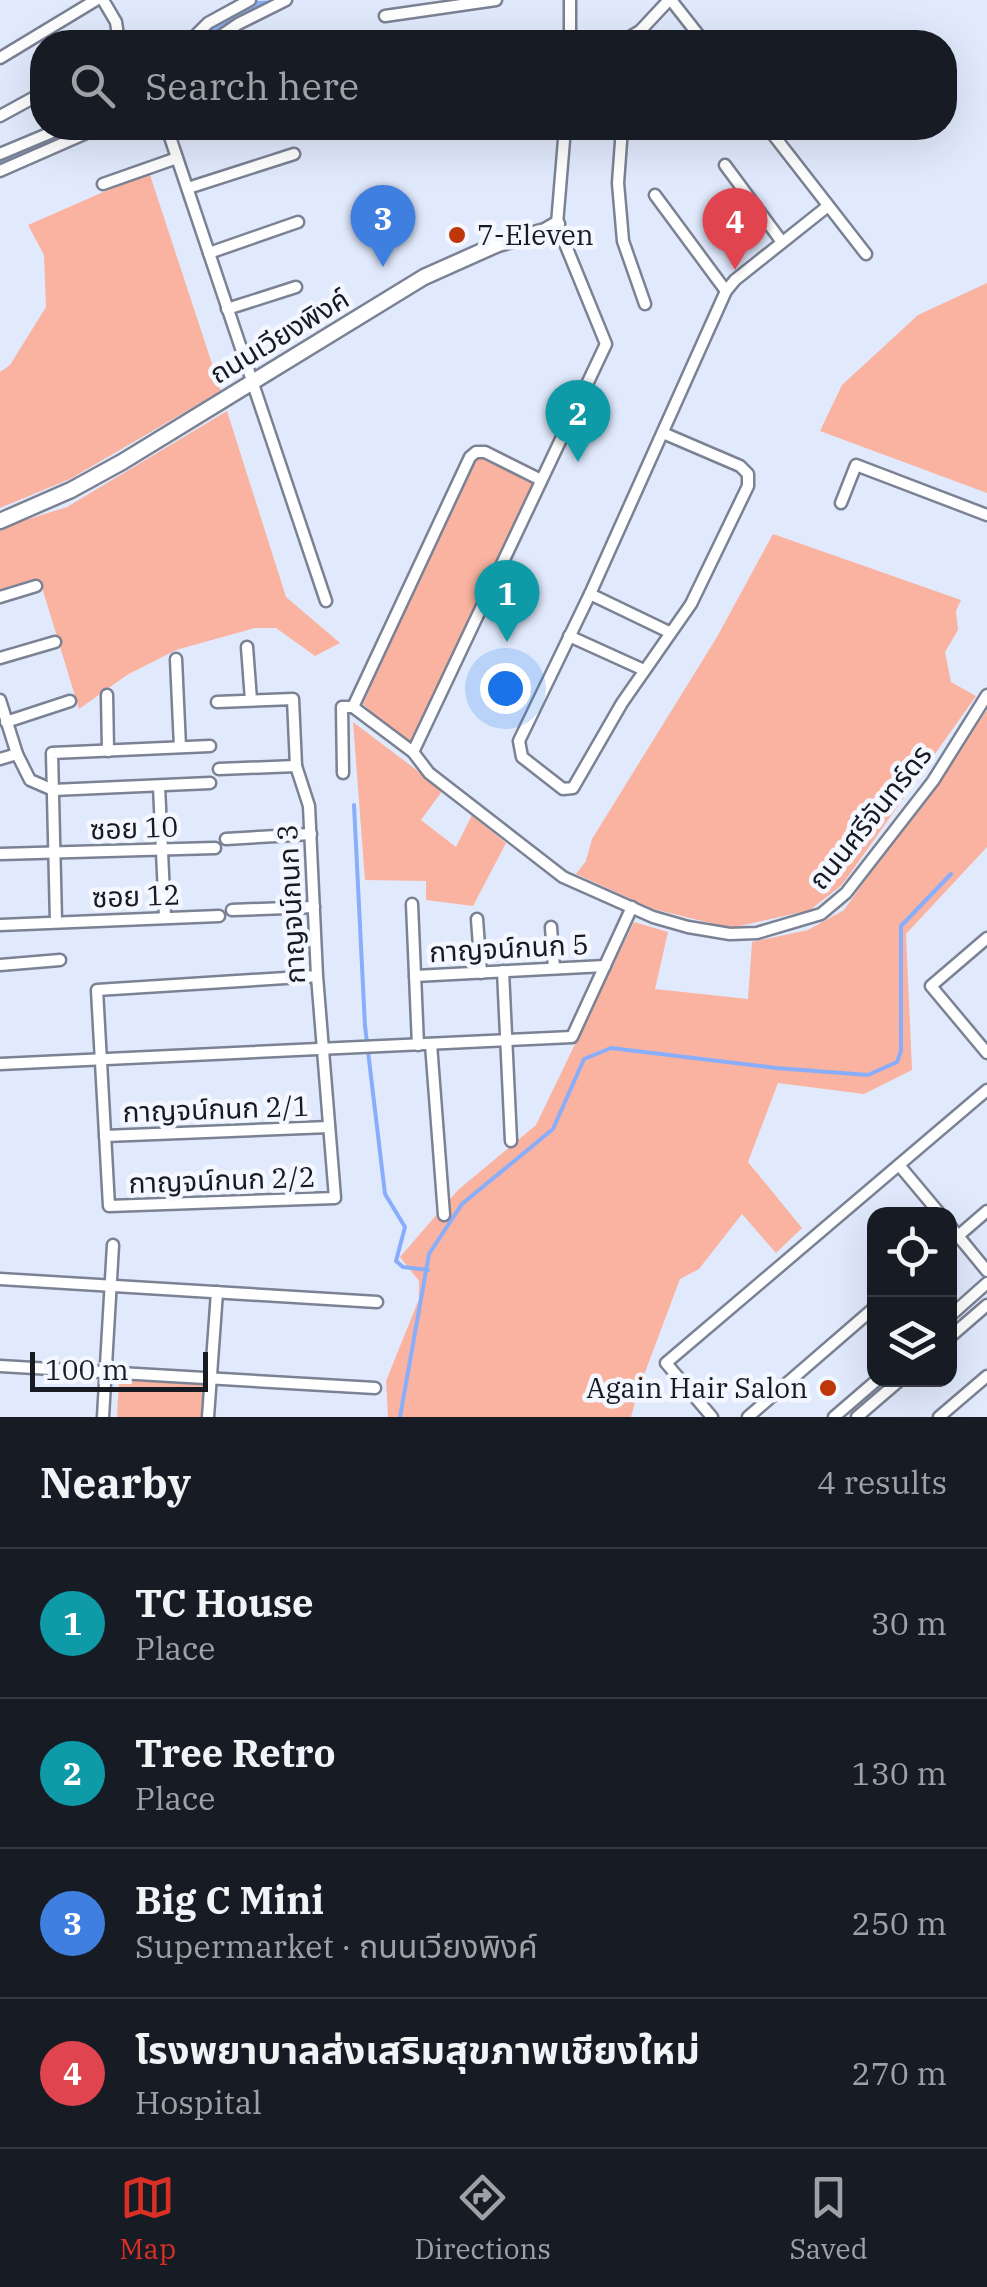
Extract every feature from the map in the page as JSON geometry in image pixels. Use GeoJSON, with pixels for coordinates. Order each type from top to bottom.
{"type":"FeatureCollection","features":[{"type":"Feature","properties":{"kind":"street"},"geometry":{"type":"LineString","coordinates":[[48,30],[99,0],[116,22],[117,30]]}},
{"type":"Feature","properties":{"kind":"street"},"geometry":{"type":"LineString","coordinates":[[201,30],[250,0]]}},
{"type":"Feature","properties":{"kind":"street"},"geometry":{"type":"LineString","coordinates":[[229,30],[286,0]]}},
{"type":"Feature","properties":{"kind":"street"},"geometry":{"type":"LineString","coordinates":[[385,16],[496,0]]}},
{"type":"Feature","properties":{"kind":"street"},"geometry":{"type":"LineString","coordinates":[[570,0],[570,30]]}},
{"type":"Feature","properties":{"kind":"street"},"geometry":{"type":"LineString","coordinates":[[641,30],[670,0],[694,30]]}},
{"type":"Feature","properties":{"kind":"street"},"geometry":{"type":"LineString","coordinates":[[0,58],[30,40]]}},
{"type":"Feature","properties":{"kind":"street"},"geometry":{"type":"LineString","coordinates":[[0,116],[30,100]]}},
{"type":"Feature","properties":{"kind":"street"},"geometry":{"type":"LineString","coordinates":[[0,154],[33,140]]}},
{"type":"Feature","properties":{"kind":"street"},"geometry":{"type":"LineString","coordinates":[[0,171],[71,140]]}},
{"type":"Feature","properties":{"kind":"street"},"geometry":{"type":"LineString","coordinates":[[171,140],[326,601]]}},
{"type":"Feature","properties":{"kind":"street"},"geometry":{"type":"LineString","coordinates":[[413,752],[606,344],[557,224],[564,140]]}},
{"type":"Feature","properties":{"kind":"street"},"geometry":{"type":"LineString","coordinates":[[621,140],[618,183],[623,241],[645,304]]}},
{"type":"Feature","properties":{"kind":"street"},"geometry":{"type":"LineString","coordinates":[[777,140],[866,254]]}},
{"type":"Feature","properties":{"kind":"street"},"geometry":{"type":"LineString","coordinates":[[188,188],[294,154]]}},
{"type":"Feature","properties":{"kind":"street"},"geometry":{"type":"LineString","coordinates":[[103,184],[177,158]]}},
{"type":"Feature","properties":{"kind":"street"},"geometry":{"type":"LineString","coordinates":[[725,165],[782,242]]}},
{"type":"Feature","properties":{"kind":"street"},"geometry":{"type":"LineString","coordinates":[[655,194],[726,291]]}},
{"type":"Feature","properties":{"kind":"street"},"geometry":{"type":"LineString","coordinates":[[662,433],[740,466],[749,480],[691,604],[644,670],[573,788],[563,789],[522,758],[518,741],[590,594],[662,433],[726,291],[828,206]]}},
{"type":"Feature","properties":{"kind":"street"},"geometry":{"type":"LineString","coordinates":[[209,253],[298,222]]}},
{"type":"Feature","properties":{"kind":"street","name":"ถนนเวียงพิงค์"},"geometry":{"type":"LineString","coordinates":[[0,520],[72,490],[424,277],[498,244],[557,224]]}},
{"type":"Feature","properties":{"kind":"street"},"geometry":{"type":"LineString","coordinates":[[228,309],[296,287]]}},
{"type":"Feature","properties":{"kind":"street"},"geometry":{"type":"LineString","coordinates":[[343,772],[342,706],[353,707],[363,693],[470,457],[485,452],[542,480]]}},
{"type":"Feature","properties":{"kind":"street"},"geometry":{"type":"LineString","coordinates":[[841,503],[856,465],[987,515]]}},
{"type":"Feature","properties":{"kind":"street"},"geometry":{"type":"LineString","coordinates":[[0,597],[36,586]]}},
{"type":"Feature","properties":{"kind":"street"},"geometry":{"type":"LineString","coordinates":[[590,594],[669,632]]}},
{"type":"Feature","properties":{"kind":"street"},"geometry":{"type":"LineString","coordinates":[[569,636],[644,670]]}},
{"type":"Feature","properties":{"kind":"street"},"geometry":{"type":"LineString","coordinates":[[0,658],[55,642]]}},
{"type":"Feature","properties":{"kind":"street"},"geometry":{"type":"LineString","coordinates":[[217,702],[251,700],[248,648]]}},
{"type":"Feature","properties":{"kind":"street"},"geometry":{"type":"LineString","coordinates":[[176,659],[180,747]]}},
{"type":"Feature","properties":{"kind":"street"},"geometry":{"type":"LineString","coordinates":[[107,695],[108,750]]}},
{"type":"Feature","properties":{"kind":"street","name":"ถนนศรีจันทร์ดร"},"geometry":{"type":"LineString","coordinates":[[353,707],[413,752],[429,773],[563,878],[688,927],[730,934],[757,933],[821,914],[846,893],[933,781],[987,695]]}},
{"type":"Feature","properties":{"kind":"street","name":"กาญจน์กนก 3"},"geometry":{"type":"LineString","coordinates":[[251,700],[294,699],[296,766],[309,806],[317,976],[335,1198]]}},
{"type":"Feature","properties":{"kind":"street"},"geometry":{"type":"LineString","coordinates":[[0,700],[16,754],[30,780],[52,790],[210,783]]}},
{"type":"Feature","properties":{"kind":"street"},"geometry":{"type":"LineString","coordinates":[[6,722],[70,701]]}},
{"type":"Feature","properties":{"kind":"street"},"geometry":{"type":"LineString","coordinates":[[56,922],[52,753],[210,746]]}},
{"type":"Feature","properties":{"kind":"street"},"geometry":{"type":"LineString","coordinates":[[0,759],[16,754]]}},
{"type":"Feature","properties":{"kind":"street"},"geometry":{"type":"LineString","coordinates":[[219,769],[296,766]]}},
{"type":"Feature","properties":{"kind":"street"},"geometry":{"type":"LineString","coordinates":[[159,786],[165,918]]}},
{"type":"Feature","properties":{"kind":"street"},"geometry":{"type":"LineString","coordinates":[[226,839],[311,834]]}},
{"type":"Feature","properties":{"kind":"street","name":"ซอย 10"},"geometry":{"type":"LineString","coordinates":[[0,854],[215,848]]}},
{"type":"Feature","properties":{"kind":"street"},"geometry":{"type":"LineString","coordinates":[[412,904],[418,1045]]}},
{"type":"Feature","properties":{"kind":"street"},"geometry":{"type":"LineString","coordinates":[[232,910],[314,907]]}},
{"type":"Feature","properties":{"kind":"street"},"geometry":{"type":"LineString","coordinates":[[0,1064],[572,1037],[632,908]]}},
{"type":"Feature","properties":{"kind":"street","name":"ซอย 12"},"geometry":{"type":"LineString","coordinates":[[0,924],[218,916]]}},
{"type":"Feature","properties":{"kind":"street"},"geometry":{"type":"LineString","coordinates":[[477,919],[481,972]]}},
{"type":"Feature","properties":{"kind":"street"},"geometry":{"type":"LineString","coordinates":[[551,927],[554,968]]}},
{"type":"Feature","properties":{"kind":"street"},"geometry":{"type":"LineString","coordinates":[[987,938],[931,986],[987,1053]]}},
{"type":"Feature","properties":{"kind":"street"},"geometry":{"type":"LineString","coordinates":[[0,965],[60,960]]}},
{"type":"Feature","properties":{"kind":"street","name":"กาญจน์กนก 5"},"geometry":{"type":"LineString","coordinates":[[415,976],[604,966]]}},
{"type":"Feature","properties":{"kind":"street"},"geometry":{"type":"LineString","coordinates":[[503,972],[511,1141]]}},
{"type":"Feature","properties":{"kind":"street"},"geometry":{"type":"LineString","coordinates":[[105,1136],[96,990],[317,976]]}},
{"type":"Feature","properties":{"kind":"street"},"geometry":{"type":"LineString","coordinates":[[432,1044],[444,1215]]}},
{"type":"Feature","properties":{"kind":"street"},"geometry":{"type":"LineString","coordinates":[[712,1417],[666,1362],[987,1090]]}},
{"type":"Feature","properties":{"kind":"street","name":"กาญจน์กนก 2/1"},"geometry":{"type":"LineString","coordinates":[[105,1136],[329,1127]]}},
{"type":"Feature","properties":{"kind":"street","name":"กาญจน์กนก 2/2"},"geometry":{"type":"LineString","coordinates":[[105,1136],[110,1206],[335,1198]]}},
{"type":"Feature","properties":{"kind":"street"},"geometry":{"type":"LineString","coordinates":[[899,1165],[934,1207]]}},
{"type":"Feature","properties":{"kind":"street"},"geometry":{"type":"LineString","coordinates":[[957,1237],[987,1211]]}},
{"type":"Feature","properties":{"kind":"street"},"geometry":{"type":"LineString","coordinates":[[957,1243],[987,1271]]}},
{"type":"Feature","properties":{"kind":"street"},"geometry":{"type":"LineString","coordinates":[[102,1417],[113,1244]]}},
{"type":"Feature","properties":{"kind":"street"},"geometry":{"type":"LineString","coordinates":[[0,1279],[377,1302]]}},
{"type":"Feature","properties":{"kind":"street"},"geometry":{"type":"LineString","coordinates":[[957,1310],[987,1283]]}},
{"type":"Feature","properties":{"kind":"street"},"geometry":{"type":"LineString","coordinates":[[208,1417],[218,1292]]}},
{"type":"Feature","properties":{"kind":"street"},"geometry":{"type":"LineString","coordinates":[[957,1331],[987,1304]]}},
{"type":"Feature","properties":{"kind":"street"},"geometry":{"type":"LineString","coordinates":[[748,1417],[867,1314]]}},
{"type":"Feature","properties":{"kind":"street"},"geometry":{"type":"LineString","coordinates":[[0,1366],[375,1388]]}},
{"type":"Feature","properties":{"kind":"street"},"geometry":{"type":"LineString","coordinates":[[939,1417],[987,1376]]}},
{"type":"Feature","properties":{"kind":"street"},"geometry":{"type":"LineString","coordinates":[[834,1417],[869,1387]]}},
{"type":"Feature","properties":{"kind":"street"},"geometry":{"type":"LineString","coordinates":[[856,1417],[892,1387]]}},
{"type":"Feature","properties":{"kind":"shaded area"},"geometry":{"type":"Polygon","coordinates":[[[149,172],[221,391],[70,479],[0,508],[0,372],[10,365],[46,307],[44,255],[28,225],[149,172]]]}},
{"type":"Feature","properties":{"kind":"shaded area"},"geometry":{"type":"Polygon","coordinates":[[[987,283],[987,493],[820,431],[842,385],[918,315],[987,283]]]}},
{"type":"Feature","properties":{"kind":"shaded area"},"geometry":{"type":"Polygon","coordinates":[[[227,411],[286,597],[340,643],[315,656],[276,628],[255,628],[176,650],[127,675],[79,709],[40,581],[0,592],[0,528],[67,507],[227,411]]]}},
{"type":"Feature","properties":{"kind":"shaded area"},"geometry":{"type":"Polygon","coordinates":[[[484,456],[535,481],[410,743],[401,741],[363,704],[473,459],[484,456]]]}},
{"type":"Feature","properties":{"kind":"shaded area"},"geometry":{"type":"Polygon","coordinates":[[[773,534],[961,600],[956,611],[958,630],[945,652],[951,682],[976,696],[842,885],[810,910],[731,928],[653,909],[576,874],[586,861],[592,839],[717,637],[773,534]]]}},
{"type":"Feature","properties":{"kind":"shaded area"},"geometry":{"type":"Polygon","coordinates":[[[987,710],[987,847],[906,934],[912,1070],[864,1094],[778,1083],[748,1162],[802,1228],[776,1253],[742,1214],[699,1269],[680,1279],[631,1417],[388,1417],[386,1381],[419,1299],[419,1281],[400,1257],[458,1190],[536,1125],[634,922],[668,932],[655,989],[748,999],[752,942],[808,930],[844,910],[987,710]]]}},
{"type":"Feature","properties":{"kind":"shaded area"},"geometry":{"type":"Polygon","coordinates":[[[353,722],[443,790],[421,820],[456,847],[472,815],[506,843],[473,906],[426,900],[426,881],[365,880],[353,722]]]}},
{"type":"Feature","properties":{"kind":"shaded area"},"geometry":{"type":"Polygon","coordinates":[[[119,1380],[203,1385],[201,1417],[117,1417],[119,1380]]]}},
{"type":"Feature","properties":{"kind":"water"},"geometry":{"type":"Polygon","coordinates":[[[280,0],[236,19],[223,30],[210,30],[252,1],[280,0]]]}},
{"type":"Feature","properties":{"kind":"water"},"geometry":{"type":"Polygon","coordinates":[[[41,140],[64,140],[0,167],[0,157],[41,140]]]}},
{"type":"Feature","properties":{"kind":"waterway"},"geometry":{"type":"LineString","coordinates":[[354,805],[365,1026],[385,1194],[405,1227],[396,1261],[403,1267],[428,1270]]}},
{"type":"Feature","properties":{"kind":"waterway"},"geometry":{"type":"LineString","coordinates":[[400,1417],[429,1254],[462,1204],[553,1129],[584,1059],[611,1048],[868,1075],[897,1062],[901,1051],[901,926],[951,874]]}},
{"type":"Feature","properties":{"kind":"place","name":"7-Eleven"},"geometry":{"type":"Point","coordinates":[457,235]}},
{"type":"Feature","properties":{"kind":"place","name":"Big C Mini"},"geometry":{"type":"Point","coordinates":[383,267]}},
{"type":"Feature","properties":{"kind":"place","name":"โรงพยาบาลส่งเสริมสุขภาพเชียงใหม่"},"geometry":{"type":"Point","coordinates":[735,270]}},
{"type":"Feature","properties":{"kind":"place","name":"Tree Retro"},"geometry":{"type":"Point","coordinates":[578,462]}},
{"type":"Feature","properties":{"kind":"place","name":"TC House"},"geometry":{"type":"Point","coordinates":[507,642]}},
{"type":"Feature","properties":{"kind":"place","name":"Again Hair Salon"},"geometry":{"type":"Point","coordinates":[828,1388]}}]}
